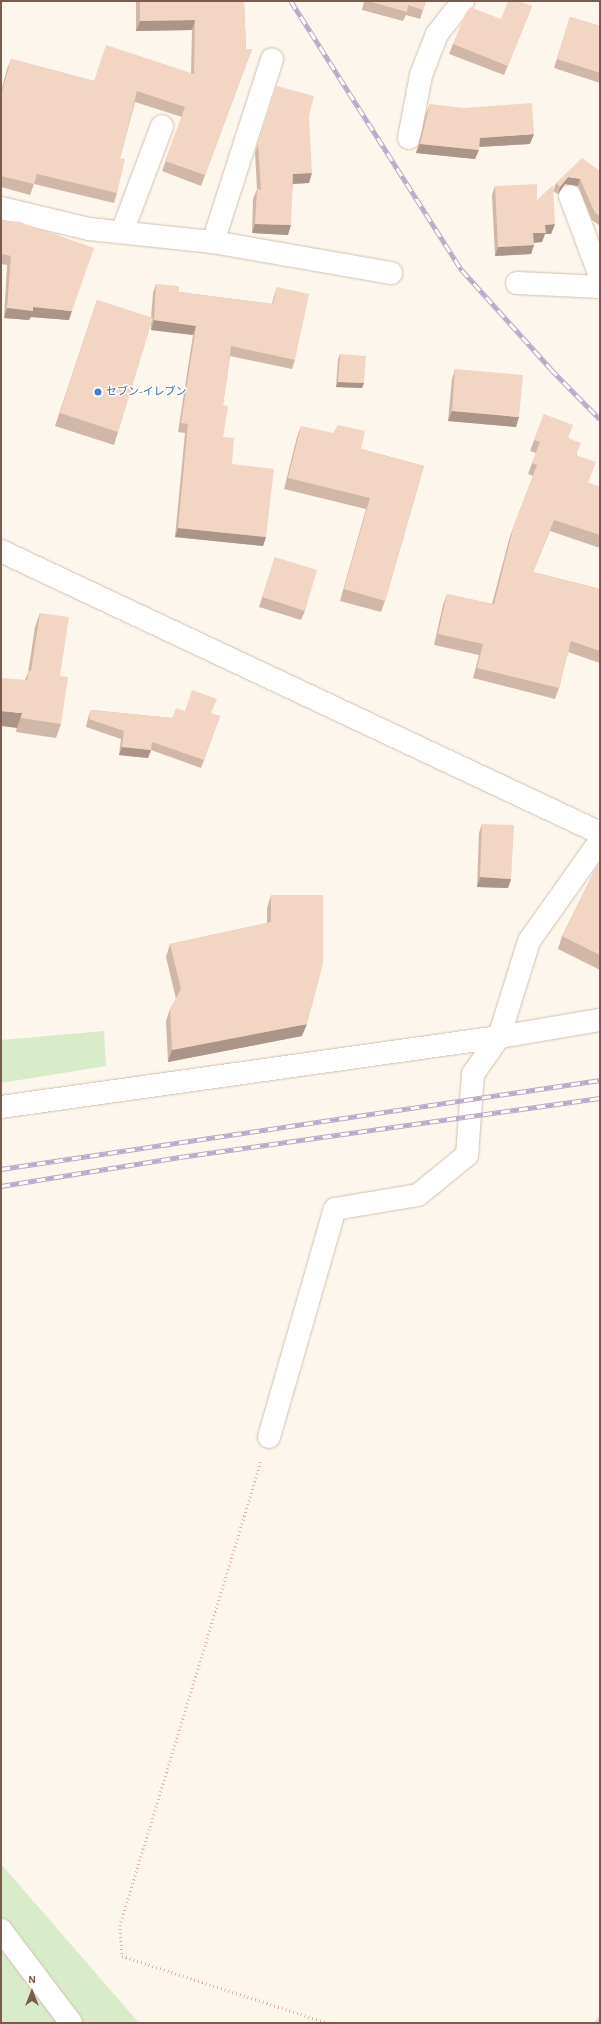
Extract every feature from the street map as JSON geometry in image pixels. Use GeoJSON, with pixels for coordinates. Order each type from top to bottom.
{"type":"FeatureCollection","features":[{"type":"Feature","properties":{"kind":"street"},"geometry":{"type":"LineString","coordinates":[[409,138],[420,75],[437,34],[463,1]]}},
{"type":"Feature","properties":{"kind":"street"},"geometry":{"type":"LineString","coordinates":[[213,242],[272,59]]}},
{"type":"Feature","properties":{"kind":"street"},"geometry":{"type":"LineString","coordinates":[[122,232],[162,126]]}},
{"type":"Feature","properties":{"kind":"street"},"geometry":{"type":"LineString","coordinates":[[570,196],[600,276]]}},
{"type":"Feature","properties":{"kind":"street"},"geometry":{"type":"LineString","coordinates":[[1,208],[90,229],[213,242],[391,273]]}},
{"type":"Feature","properties":{"kind":"street"},"geometry":{"type":"LineString","coordinates":[[517,283],[600,287]]}},
{"type":"Feature","properties":{"kind":"street"},"geometry":{"type":"LineString","coordinates":[[1,551],[600,833]]}},
{"type":"Feature","properties":{"kind":"street"},"geometry":{"type":"LineString","coordinates":[[269,1437],[335,1209],[418,1195],[467,1155],[473,1074],[499,1037],[529,941],[600,841]]}},
{"type":"Feature","properties":{"kind":"street"},"geometry":{"type":"LineString","coordinates":[[1,1107],[499,1037],[600,1020]]}},
{"type":"Feature","properties":{"kind":"street"},"geometry":{"type":"LineString","coordinates":[[1,1930],[71,2023]]}},
{"type":"Feature","properties":{"kind":"path"},"geometry":{"type":"LineString","coordinates":[[269,1437],[120,1925],[122,1956],[328,2023]]}},
{"type":"Feature","properties":{"kind":"green space"},"geometry":{"type":"Polygon","coordinates":[[[104,1031],[106,1066],[1,1083],[1,1040],[104,1031]]]}},
{"type":"Feature","properties":{"kind":"green space"},"geometry":{"type":"Polygon","coordinates":[[[1,1864],[120,2001],[139,2023],[1,2023],[1,1864]]]}},
{"type":"Feature","properties":{"kind":"building"},"geometry":{"type":"Polygon","coordinates":[[[140,1],[244,1],[246,49],[252,49],[205,175],[165,161],[185,107],[137,91],[120,158],[125,159],[117,193],[37,174],[34,184],[1,176],[1,95],[11,59],[94,81],[106,45],[194,74],[195,20],[140,21],[140,1]]]}},
{"type":"Feature","properties":{"kind":"building"},"geometry":{"type":"Polygon","coordinates":[[[368,1],[426,1],[423,10],[408,5],[407,12],[368,1]]]}},
{"type":"Feature","properties":{"kind":"building"},"geometry":{"type":"Polygon","coordinates":[[[508,1],[519,1],[532,6],[508,66],[453,44],[465,14],[470,7],[501,19],[508,1]]]}},
{"type":"Feature","properties":{"kind":"building"},"geometry":{"type":"Polygon","coordinates":[[[570,17],[600,26],[600,73],[557,59],[570,17]]]}},
{"type":"Feature","properties":{"kind":"building"},"geometry":{"type":"Polygon","coordinates":[[[277,86],[314,96],[309,116],[312,173],[293,174],[291,225],[255,224],[257,189],[261,190],[258,144],[277,86]]]}},
{"type":"Feature","properties":{"kind":"building"},"geometry":{"type":"Polygon","coordinates":[[[532,103],[534,134],[480,138],[479,150],[420,144],[430,104],[464,108],[532,103]]]}},
{"type":"Feature","properties":{"kind":"building"},"geometry":{"type":"Polygon","coordinates":[[[582,158],[600,171],[600,216],[595,213],[580,179],[568,177],[560,187],[556,183],[582,158]]]}},
{"type":"Feature","properties":{"kind":"building"},"geometry":{"type":"Polygon","coordinates":[[[537,184],[537,200],[553,185],[555,224],[545,225],[546,233],[533,233],[534,245],[498,247],[495,186],[537,184]]]}},
{"type":"Feature","properties":{"kind":"building"},"geometry":{"type":"Polygon","coordinates":[[[1,220],[20,222],[94,248],[72,311],[33,307],[33,311],[7,308],[11,256],[1,254],[1,220]]]}},
{"type":"Feature","properties":{"kind":"building"},"geometry":{"type":"Polygon","coordinates":[[[156,284],[179,286],[179,292],[273,304],[277,287],[309,294],[295,360],[231,346],[223,405],[228,406],[223,437],[234,438],[232,464],[274,469],[266,537],[178,528],[188,424],[181,423],[196,326],[154,320],[156,284]]]}},
{"type":"Feature","properties":{"kind":"building","name":"セブン-イレブン"},"geometry":{"type":"Polygon","coordinates":[[[97,300],[153,318],[118,432],[60,413],[97,300]]]}},
{"type":"Feature","properties":{"kind":"building"},"geometry":{"type":"Polygon","coordinates":[[[340,354],[366,356],[364,383],[338,382],[340,354]]]}},
{"type":"Feature","properties":{"kind":"building"},"geometry":{"type":"Polygon","coordinates":[[[455,369],[523,375],[519,417],[452,411],[455,369]]]}},
{"type":"Feature","properties":{"kind":"building"},"geometry":{"type":"Polygon","coordinates":[[[544,414],[573,425],[568,438],[581,443],[576,455],[596,462],[588,483],[600,487],[600,535],[554,520],[533,572],[600,589],[600,651],[571,641],[559,688],[477,668],[483,644],[438,634],[447,594],[494,604],[514,525],[537,465],[532,463],[540,442],[534,440],[544,414]]]}},
{"type":"Feature","properties":{"kind":"building"},"geometry":{"type":"Polygon","coordinates":[[[338,425],[365,431],[361,449],[424,466],[385,601],[344,589],[370,498],[288,478],[301,426],[333,433],[338,425]]]}},
{"type":"Feature","properties":{"kind":"building"},"geometry":{"type":"Polygon","coordinates":[[[275,557],[317,570],[305,611],[262,597],[275,557]]]}},
{"type":"Feature","properties":{"kind":"building"},"geometry":{"type":"Polygon","coordinates":[[[40,613],[69,617],[60,676],[68,677],[61,724],[21,718],[22,713],[1,711],[1,678],[27,680],[29,671],[31,671],[40,613]]]}},
{"type":"Feature","properties":{"kind":"building"},"geometry":{"type":"Polygon","coordinates":[[[192,690],[217,699],[211,713],[220,716],[204,760],[152,742],[151,750],[122,747],[124,731],[89,719],[91,710],[172,718],[176,708],[185,711],[192,690]]]}},
{"type":"Feature","properties":{"kind":"building"},"geometry":{"type":"Polygon","coordinates":[[[482,824],[514,825],[511,879],[480,877],[482,824]]]}},
{"type":"Feature","properties":{"kind":"building"},"geometry":{"type":"Polygon","coordinates":[[[600,860],[600,955],[562,936],[600,860]]]}},
{"type":"Feature","properties":{"kind":"building"},"geometry":{"type":"Polygon","coordinates":[[[271,895],[323,895],[323,964],[307,1024],[172,1050],[170,1009],[181,989],[170,944],[271,922],[271,895]]]}},
{"type":"Feature","properties":{"kind":"railway"},"geometry":{"type":"LineString","coordinates":[[291,1],[462,270],[551,369],[600,419]]}},
{"type":"Feature","properties":{"kind":"railway"},"geometry":{"type":"LineString","coordinates":[[1,1169],[600,1080]]}},
{"type":"Feature","properties":{"kind":"railway"},"geometry":{"type":"LineString","coordinates":[[1,1186],[180,1157],[600,1098]]}},
{"type":"Feature","properties":{"kind":"place","name":"セブン-イレブン"},"geometry":{"type":"Point","coordinates":[98,392]}}]}
